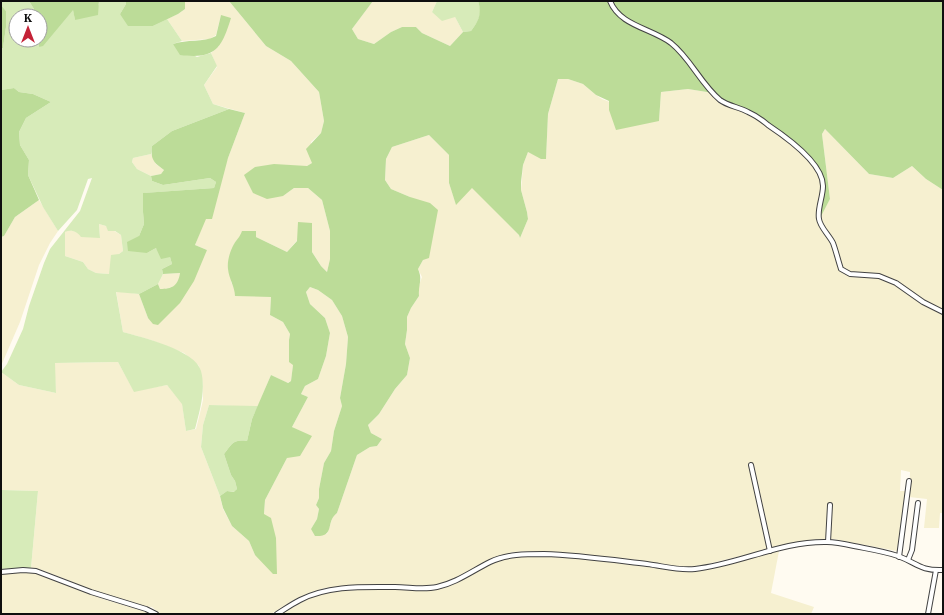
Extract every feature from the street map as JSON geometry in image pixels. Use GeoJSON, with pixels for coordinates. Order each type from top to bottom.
{"type":"FeatureCollection","features":[{"type":"Feature","properties":{"kind":"street"},"geometry":{"type":"LineString","coordinates":[[610,1],[615,10],[624,18],[635,25],[658,34],[681,52],[689,60],[707,88],[722,101],[748,112],[768,125],[799,148],[814,164],[821,175],[823,186],[819,220],[832,242],[841,269],[850,274],[879,276],[896,283],[923,302],[943,312]]}},
{"type":"Feature","properties":{"kind":"street"},"geometry":{"type":"LineString","coordinates":[[751,465],[770,551]]}},
{"type":"Feature","properties":{"kind":"street"},"geometry":{"type":"LineString","coordinates":[[899,556],[909,481]]}},
{"type":"Feature","properties":{"kind":"street"},"geometry":{"type":"LineString","coordinates":[[908,560],[912,550],[918,503]]}},
{"type":"Feature","properties":{"kind":"street"},"geometry":{"type":"LineString","coordinates":[[828,542],[830,505]]}},
{"type":"Feature","properties":{"kind":"street"},"geometry":{"type":"LineString","coordinates":[[277,614],[300,600],[318,593],[332,590],[344,588],[426,588],[444,586],[490,562],[514,555],[562,555],[687,569],[710,566],[805,543],[828,542],[884,552],[899,556],[924,569],[943,570]]}},
{"type":"Feature","properties":{"kind":"street"},"geometry":{"type":"LineString","coordinates":[[1,572],[23,570],[36,571],[91,592],[146,609],[156,614]]}},
{"type":"Feature","properties":{"kind":"street"},"geometry":{"type":"LineString","coordinates":[[928,614],[936,570]]}},
{"type":"Feature","properties":{"kind":"shaded area"},"geometry":{"type":"Polygon","coordinates":[[[185,1],[229,1],[266,46],[291,61],[319,92],[324,121],[321,133],[311,142],[312,163],[307,166],[283,196],[294,188],[308,188],[322,200],[330,231],[330,259],[327,272],[312,252],[312,223],[287,252],[256,237],[239,238],[234,244],[231,282],[235,290],[271,297],[270,315],[283,322],[290,334],[289,340],[293,365],[291,381],[287,383],[271,375],[258,406],[256,407],[209,405],[203,425],[201,447],[220,496],[223,509],[232,526],[249,541],[255,555],[264,514],[265,500],[287,458],[311,437],[292,427],[308,397],[301,394],[305,386],[318,379],[326,356],[330,333],[325,318],[310,304],[306,292],[310,287],[318,290],[332,300],[342,316],[348,337],[346,364],[340,398],[342,406],[334,431],[331,451],[324,463],[319,489],[319,498],[316,505],[319,509],[317,519],[311,529],[327,534],[333,516],[337,513],[357,455],[370,447],[377,446],[382,439],[371,433],[368,425],[379,414],[395,389],[407,375],[410,358],[405,344],[407,317],[419,296],[418,288],[422,277],[418,269],[423,260],[410,197],[391,189],[385,180],[386,159],[392,147],[429,135],[449,155],[449,183],[456,204],[472,187],[519,235],[520,238],[528,219],[521,190],[523,165],[528,152],[546,159],[548,114],[558,79],[568,79],[583,84],[602,99],[659,121],[661,92],[688,89],[713,93],[748,112],[799,148],[814,164],[823,186],[819,218],[830,199],[822,134],[825,129],[869,174],[893,178],[912,166],[926,179],[943,190],[943,513],[940,513],[939,528],[924,528],[927,499],[909,497],[910,472],[901,470],[900,491],[906,491],[897,551],[833,539],[819,539],[689,567],[629,559],[563,553],[530,551],[513,552],[486,562],[441,584],[421,586],[384,584],[325,588],[309,593],[292,601],[271,614],[160,614],[152,607],[142,606],[99,593],[42,570],[31,568],[38,491],[2,490],[1,497],[1,372],[19,385],[56,393],[54,363],[118,362],[134,391],[167,385],[182,403],[186,431],[196,429],[203,400],[203,384],[199,366],[184,353],[151,340],[123,332],[116,291],[139,294],[148,318],[207,250],[195,245],[245,113],[213,104],[204,85],[217,67],[211,53],[219,46],[221,15],[216,35],[210,39],[182,41],[167,19],[185,9],[185,1]]]}},
{"type":"Feature","properties":{"kind":"shaded area"},"geometry":{"type":"Polygon","coordinates":[[[373,1],[437,1],[432,12],[455,17],[463,32],[450,46],[422,33],[416,27],[402,27],[391,32],[374,44],[358,39],[352,29],[373,1]]]}},
{"type":"Feature","properties":{"kind":"shaded area"},"geometry":{"type":"Polygon","coordinates":[[[151,154],[156,164],[164,170],[161,174],[151,176],[137,169],[132,162],[133,158],[151,154]]]}},
{"type":"Feature","properties":{"kind":"shaded area"},"geometry":{"type":"Polygon","coordinates":[[[39,200],[58,231],[39,265],[20,322],[1,366],[1,237],[4,236],[15,217],[39,200]]]}},
{"type":"Feature","properties":{"kind":"shaded area"},"geometry":{"type":"Polygon","coordinates":[[[99,224],[106,226],[121,235],[123,251],[119,254],[109,274],[96,273],[88,269],[83,262],[65,256],[65,232],[68,230],[100,237],[99,224]]]}},
{"type":"Feature","properties":{"kind":"shaded area"},"geometry":{"type":"Polygon","coordinates":[[[180,273],[179,280],[175,286],[160,289],[158,284],[163,274],[180,273]]]}},
{"type":"Feature","properties":{"kind":"shaded area"},"geometry":{"type":"Polygon","coordinates":[[[779,551],[771,593],[814,607],[811,614],[281,614],[306,600],[321,594],[374,589],[433,590],[446,587],[503,559],[552,556],[680,571],[700,571],[779,551]]]}},
{"type":"Feature","properties":{"kind":"shaded area"},"geometry":{"type":"Polygon","coordinates":[[[32,572],[41,574],[103,599],[153,614],[1,614],[1,574],[32,572]]]}},
{"type":"Feature","properties":{"kind":"green space"},"geometry":{"type":"Polygon","coordinates":[[[1,1],[29,1],[33,8],[8,8],[8,48],[48,48],[48,37],[73,9],[75,20],[99,5],[99,1],[126,1],[126,4],[120,14],[153,26],[167,19],[182,41],[173,44],[197,57],[211,53],[217,66],[204,85],[213,104],[229,109],[172,131],[152,146],[151,154],[133,158],[132,162],[137,169],[151,176],[152,181],[163,185],[210,178],[216,182],[214,188],[144,193],[144,224],[139,236],[147,253],[156,248],[170,257],[172,264],[162,269],[163,274],[158,284],[139,294],[116,292],[123,332],[154,341],[179,351],[197,364],[201,371],[203,393],[195,429],[186,431],[182,404],[167,385],[134,392],[118,362],[55,363],[56,393],[19,385],[1,372],[7,364],[23,329],[29,306],[50,249],[80,211],[92,178],[88,179],[77,210],[58,231],[43,207],[28,175],[29,160],[20,145],[19,132],[26,118],[51,102],[33,94],[19,92],[14,88],[1,90],[1,49],[3,48],[6,27],[6,11],[1,5],[1,1]],[[99,224],[100,238],[81,237],[74,232],[65,232],[65,256],[83,262],[88,269],[96,273],[109,274],[111,255],[119,254],[123,251],[121,235],[115,231],[108,231],[106,226],[99,224]]]}},
{"type":"Feature","properties":{"kind":"green space"},"geometry":{"type":"Polygon","coordinates":[[[29,1],[99,1],[98,15],[75,20],[73,10],[48,40],[48,8],[33,8],[29,1]]]}},
{"type":"Feature","properties":{"kind":"green space"},"geometry":{"type":"Polygon","coordinates":[[[126,1],[185,1],[185,9],[153,26],[128,26],[120,14],[126,4],[126,1]]]}},
{"type":"Feature","properties":{"kind":"green space"},"geometry":{"type":"Polygon","coordinates":[[[229,1],[373,1],[352,29],[358,39],[374,44],[391,32],[402,27],[416,27],[422,33],[450,46],[463,32],[471,31],[476,24],[480,13],[478,1],[943,1],[943,190],[926,179],[912,166],[893,178],[869,174],[825,129],[822,134],[830,199],[819,220],[823,186],[821,175],[799,148],[748,112],[722,101],[713,93],[688,89],[661,92],[659,121],[616,130],[609,110],[609,101],[596,95],[583,84],[568,79],[558,79],[548,114],[546,159],[541,159],[528,152],[523,165],[521,190],[528,219],[520,238],[519,235],[472,188],[456,205],[449,183],[449,155],[429,135],[392,147],[386,159],[385,180],[391,189],[430,203],[438,210],[429,258],[423,260],[418,269],[420,279],[419,296],[407,317],[405,344],[410,358],[407,375],[395,389],[379,414],[368,425],[371,433],[382,439],[377,446],[370,447],[357,455],[337,513],[331,521],[328,532],[321,536],[315,536],[311,529],[317,519],[319,509],[316,505],[319,498],[319,489],[324,463],[331,451],[334,431],[342,406],[340,398],[346,364],[348,337],[342,316],[332,300],[318,290],[310,287],[306,292],[310,304],[325,318],[330,333],[326,356],[318,379],[305,386],[301,394],[308,397],[292,427],[312,436],[300,456],[287,458],[265,500],[264,514],[271,518],[276,538],[277,574],[273,574],[255,555],[249,541],[232,526],[223,508],[220,496],[227,491],[234,492],[237,489],[224,454],[233,443],[247,441],[252,419],[271,375],[288,383],[291,381],[293,365],[289,362],[290,334],[283,322],[270,315],[271,297],[235,296],[228,269],[228,263],[229,256],[235,242],[242,231],[256,231],[256,237],[287,252],[297,241],[298,222],[312,223],[312,252],[327,272],[330,259],[330,231],[322,200],[308,188],[294,188],[283,196],[267,199],[253,193],[244,175],[255,167],[274,164],[307,166],[312,163],[306,149],[321,133],[324,121],[319,92],[291,61],[266,46],[229,1]]]}},
{"type":"Feature","properties":{"kind":"green space"},"geometry":{"type":"Polygon","coordinates":[[[437,1],[478,1],[480,13],[476,24],[471,31],[463,32],[455,17],[442,21],[432,12],[437,1]]]}},
{"type":"Feature","properties":{"kind":"green space"},"geometry":{"type":"Polygon","coordinates":[[[1,5],[6,11],[6,27],[3,48],[1,49],[1,5]]]}},
{"type":"Feature","properties":{"kind":"green space"},"geometry":{"type":"Polygon","coordinates":[[[221,15],[231,18],[224,38],[215,50],[201,55],[180,55],[173,44],[206,40],[216,36],[221,15]]]}},
{"type":"Feature","properties":{"kind":"green space"},"geometry":{"type":"Polygon","coordinates":[[[14,88],[19,92],[33,94],[51,102],[26,118],[19,132],[20,145],[29,160],[28,175],[39,200],[15,217],[4,236],[1,237],[1,90],[14,88]]]}},
{"type":"Feature","properties":{"kind":"green space"},"geometry":{"type":"Polygon","coordinates":[[[229,109],[245,113],[228,158],[212,219],[206,219],[195,245],[207,250],[194,281],[180,303],[158,325],[153,324],[148,318],[139,294],[158,284],[160,289],[174,286],[178,281],[180,273],[163,274],[162,269],[172,264],[170,257],[161,259],[156,248],[147,253],[128,251],[127,242],[139,236],[144,224],[143,193],[214,188],[216,182],[210,178],[163,185],[152,181],[151,176],[161,174],[164,170],[152,157],[152,146],[172,131],[229,109]]]}},
{"type":"Feature","properties":{"kind":"green space"},"geometry":{"type":"Polygon","coordinates":[[[209,405],[258,406],[252,419],[247,441],[233,443],[224,454],[237,489],[235,492],[227,491],[220,496],[201,447],[203,425],[209,405]]]}},
{"type":"Feature","properties":{"kind":"green space"},"geometry":{"type":"Polygon","coordinates":[[[2,490],[38,491],[31,568],[1,569],[2,490]]]}}]}
